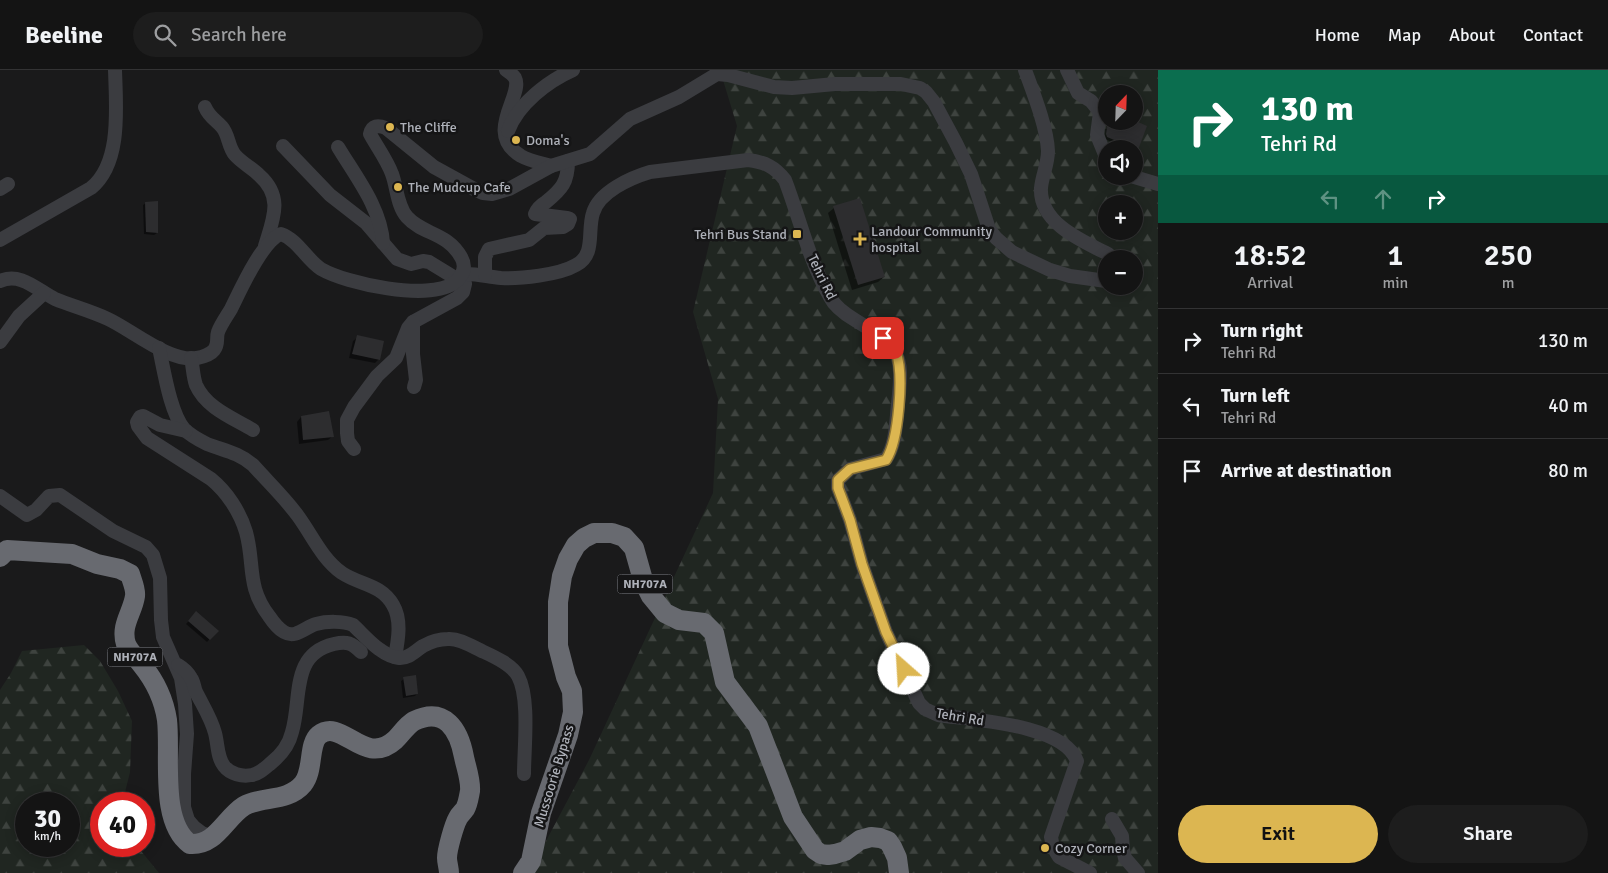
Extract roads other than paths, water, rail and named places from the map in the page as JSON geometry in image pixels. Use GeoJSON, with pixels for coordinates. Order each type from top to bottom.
{"type":"FeatureCollection","features":[{"type":"Feature","properties":{"kind":"highway","name":"Mussoorie Bypass"},"geometry":{"type":"LineString","coordinates":[[523,873],[531,861],[541,813],[568,735],[573,712],[572,691],[566,677],[558,646],[558,602],[562,576],[568,559],[576,545],[584,538],[594,533],[612,533],[624,537],[634,548],[643,580],[651,596],[665,614],[679,620],[704,622],[714,633],[725,682],[758,726],[793,816],[815,850],[821,854],[836,854],[845,852],[860,840],[871,837],[880,838],[888,841],[892,847],[897,858],[899,873]]}},
{"type":"Feature","properties":{"kind":"highway","name":"NH707A"},"geometry":{"type":"LineString","coordinates":[[0,557],[7,550],[72,554],[130,574],[135,597],[125,622],[125,643],[131,653],[152,677],[158,691],[166,718],[169,744],[168,788],[171,812],[185,840],[190,844],[206,842],[242,807],[293,793],[303,784],[308,775],[314,742],[320,734],[331,731],[340,733],[362,747],[382,749],[394,741],[412,722],[425,717],[437,716],[455,728],[461,741],[470,789],[466,808],[458,818],[447,856],[449,873]]}},
{"type":"Feature","properties":{"kind":"street"},"geometry":{"type":"LineString","coordinates":[[0,240],[91,188],[98,182],[116,138],[116,70]]}},
{"type":"Feature","properties":{"kind":"street"},"geometry":{"type":"LineString","coordinates":[[506,70],[514,76],[516,81],[505,120],[506,136],[514,151],[522,157],[550,166]]}},
{"type":"Feature","properties":{"kind":"street"},"geometry":{"type":"LineString","coordinates":[[506,136],[514,118],[532,97],[563,74],[573,70]]}},
{"type":"Feature","properties":{"kind":"street"},"geometry":{"type":"LineString","coordinates":[[1025,70],[1044,130],[1048,150],[1041,187],[1045,207],[1060,226],[1069,233],[1101,250]]}},
{"type":"Feature","properties":{"kind":"street"},"geometry":{"type":"LineString","coordinates":[[1067,70],[1078,93],[1091,102],[1100,112],[1097,135],[1099,140]]}},
{"type":"Feature","properties":{"kind":"street"},"geometry":{"type":"LineString","coordinates":[[2,275],[28,282],[54,298],[109,319],[171,354],[198,358],[214,350],[217,343],[217,333],[244,282],[265,249],[281,234],[293,241],[314,264],[349,281],[392,290],[434,289],[447,286],[461,276],[464,265],[454,246],[441,236],[418,226],[403,212],[392,173],[370,134],[371,129],[375,126],[380,125],[386,128],[429,163],[474,189],[492,194],[509,188],[550,166],[590,154],[630,119],[679,97],[717,74],[774,87],[792,88],[835,84],[901,84],[920,88],[934,102],[956,143],[971,174],[989,229],[996,238],[1012,252],[1050,270],[1070,276],[1098,280]]}},
{"type":"Feature","properties":{"kind":"street"},"geometry":{"type":"LineString","coordinates":[[205,107],[210,116],[225,131],[230,148],[235,155],[260,175],[272,191],[275,202],[274,214],[265,249]]}},
{"type":"Feature","properties":{"kind":"street"},"geometry":{"type":"LineString","coordinates":[[283,146],[330,195],[366,223],[397,259],[411,264],[423,261],[429,262],[461,276],[465,284],[463,292],[457,298],[413,322],[404,335],[396,358],[376,376],[349,415],[346,434],[348,441],[354,449]]}},
{"type":"Feature","properties":{"kind":"street"},"geometry":{"type":"LineString","coordinates":[[338,148],[369,198],[382,232],[383,244]]}},
{"type":"Feature","properties":{"kind":"street","name":"Tehri Rd"},"geometry":{"type":"LineString","coordinates":[[461,276],[485,275],[502,278],[543,275],[578,264],[588,252],[591,240],[592,214],[596,207],[614,188],[635,176],[650,172],[748,160],[759,161],[778,172],[785,180],[809,250],[830,298],[848,316],[875,332],[896,350],[901,382],[895,437],[890,454],[886,460],[850,469],[838,480],[838,488],[886,632],[919,703],[931,713],[1019,727],[1055,738],[1074,753],[1077,761],[1053,830],[1052,842],[1059,857],[1090,873]]}},
{"type":"Feature","properties":{"kind":"street"},"geometry":{"type":"LineString","coordinates":[[485,275],[485,257],[489,249],[529,240],[544,228],[563,227],[568,224],[570,219],[567,218],[535,214],[541,205],[557,192],[564,183],[568,175],[568,161]]}},
{"type":"Feature","properties":{"kind":"street"},"geometry":{"type":"LineString","coordinates":[[1143,179],[1158,184]]}},
{"type":"Feature","properties":{"kind":"street"},"geometry":{"type":"LineString","coordinates":[[0,342],[19,316],[44,293]]}},
{"type":"Feature","properties":{"kind":"street"},"geometry":{"type":"LineString","coordinates":[[413,322],[413,354],[416,380],[414,387]]}},
{"type":"Feature","properties":{"kind":"street"},"geometry":{"type":"LineString","coordinates":[[160,348],[170,398],[180,423],[186,431],[196,439],[237,454],[253,465],[294,511],[317,547],[342,573],[381,591],[388,598],[393,605],[398,621],[398,643],[395,657]]}},
{"type":"Feature","properties":{"kind":"street"},"geometry":{"type":"LineString","coordinates":[[191,358],[195,383],[203,398],[253,430]]}},
{"type":"Feature","properties":{"kind":"street"},"geometry":{"type":"LineString","coordinates":[[186,431],[160,425],[143,416],[137,422],[146,438],[211,479],[219,485],[228,498],[236,510],[246,534],[256,596],[279,629],[290,634],[296,634],[318,623],[349,623],[380,648],[395,657],[406,658],[424,645],[449,638],[489,654],[514,670],[518,676],[523,693],[524,774]]}},
{"type":"Feature","properties":{"kind":"street"},"geometry":{"type":"LineString","coordinates":[[0,496],[27,515],[36,510],[50,496],[60,495],[114,532],[146,548],[153,555],[160,578],[162,630],[181,678],[185,704],[187,734],[184,807],[188,820],[194,827],[202,833],[213,837]]}},
{"type":"Feature","properties":{"kind":"street"},"geometry":{"type":"LineString","coordinates":[[175,663],[184,668],[191,677],[210,717],[220,757],[225,767],[236,774],[251,775],[273,762],[289,741],[293,731],[299,679],[313,654],[325,646],[346,642],[352,644],[361,652]]}},
{"type":"Feature","properties":{"kind":"street"},"geometry":{"type":"LineString","coordinates":[[1112,819],[1122,836],[1123,854],[1138,873]]}},
{"type":"Feature","properties":{"kind":"place","name":"The Cliffe"},"geometry":{"type":"Point","coordinates":[390,127]}},
{"type":"Feature","properties":{"kind":"place","name":"Doma's"},"geometry":{"type":"Point","coordinates":[516,140]}},
{"type":"Feature","properties":{"kind":"place","name":"The Mudcup Cafe"},"geometry":{"type":"Point","coordinates":[398,187]}},
{"type":"Feature","properties":{"kind":"place","name":"Tehri Bus Stand"},"geometry":{"type":"Point","coordinates":[797,234]}},
{"type":"Feature","properties":{"kind":"place","name":"Landour Community hospital"},"geometry":{"type":"Point","coordinates":[860,239]}},
{"type":"Feature","properties":{"kind":"place","name":"Cozy Corner"},"geometry":{"type":"Point","coordinates":[1045,848]}}]}
